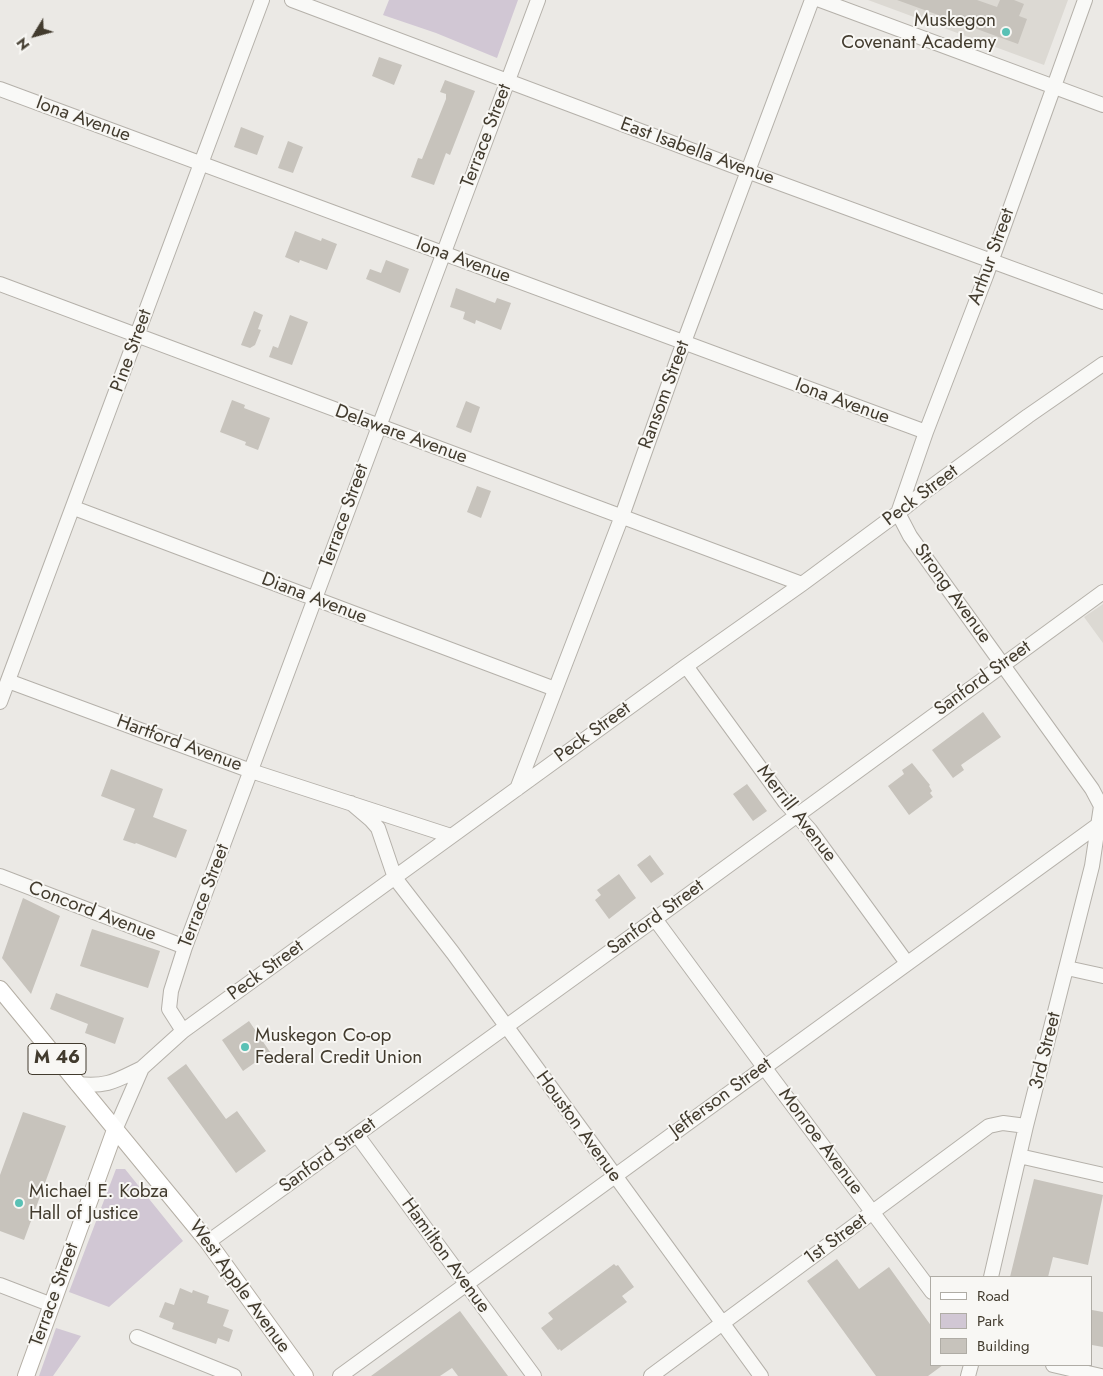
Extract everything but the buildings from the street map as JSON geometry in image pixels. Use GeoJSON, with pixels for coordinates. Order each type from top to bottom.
{"type":"FeatureCollection","features":[{"type":"Feature","properties":{"kind":"main road","name":"M 46"},"geometry":{"type":"LineString","coordinates":[[0,988],[114,1130]]}},
{"type":"Feature","properties":{"kind":"main road","name":"West Apple Avenue"},"geometry":{"type":"LineString","coordinates":[[114,1130],[208,1242],[305,1376]]}},
{"type":"Feature","properties":{"kind":"main road","name":"Terrace Street"},"geometry":{"type":"LineString","coordinates":[[26,1376],[114,1130]]}},
{"type":"Feature","properties":{"kind":"street","name":"Pine Street"},"geometry":{"type":"LineString","coordinates":[[0,702],[262,0]]}},
{"type":"Feature","properties":{"kind":"street","name":"East Isabella Avenue"},"geometry":{"type":"LineString","coordinates":[[292,0],[1103,302]]}},
{"type":"Feature","properties":{"kind":"street","name":"Terrace Street"},"geometry":{"type":"LineString","coordinates":[[183,1031],[169,1009],[171,991],[185,947],[538,0]]}},
{"type":"Feature","properties":{"kind":"street","name":"Ransom Street"},"geometry":{"type":"LineString","coordinates":[[517,789],[622,516],[684,343],[812,0]]}},
{"type":"Feature","properties":{"kind":"street"},"geometry":{"type":"LineString","coordinates":[[820,0],[1103,105]]}},
{"type":"Feature","properties":{"kind":"street","name":"Arthur Street"},"geometry":{"type":"LineString","coordinates":[[898,513],[1085,0]]}},
{"type":"Feature","properties":{"kind":"street","name":"Iona Avenue"},"geometry":{"type":"LineString","coordinates":[[0,89],[926,432]]}},
{"type":"Feature","properties":{"kind":"street","name":"Delaware Avenue"},"geometry":{"type":"LineString","coordinates":[[0,284],[802,584]]}},
{"type":"Feature","properties":{"kind":"street","name":"Peck Street"},"geometry":{"type":"LineString","coordinates":[[114,1130],[142,1068],[183,1031],[1103,364]]}},
{"type":"Feature","properties":{"kind":"street","name":"Diana Avenue"},"geometry":{"type":"LineString","coordinates":[[74,508],[556,689]]}},
{"type":"Feature","properties":{"kind":"street","name":"Strong Avenue"},"geometry":{"type":"LineString","coordinates":[[898,513],[910,536],[1092,788],[1101,806],[1101,823]]}},
{"type":"Feature","properties":{"kind":"street","name":"Sanford Street"},"geometry":{"type":"LineString","coordinates":[[208,1242],[1103,592]]}},
{"type":"Feature","properties":{"kind":"street","name":"Merrill Avenue"},"geometry":{"type":"LineString","coordinates":[[686,666],[785,802],[798,815],[908,963]]}},
{"type":"Feature","properties":{"kind":"street","name":"Hartford Avenue"},"geometry":{"type":"LineString","coordinates":[[8,681],[252,771],[451,836]]}},
{"type":"Feature","properties":{"kind":"street","name":"Hartford Avenue"},"geometry":{"type":"LineString","coordinates":[[351,803],[378,828],[395,878]]}},
{"type":"Feature","properties":{"kind":"street","name":"Jefferson Street"},"geometry":{"type":"LineString","coordinates":[[340,1376],[1101,823]]}},
{"type":"Feature","properties":{"kind":"street","name":"3rd Street"},"geometry":{"type":"LineString","coordinates":[[991,1276],[1026,1126],[1067,968],[1101,823]]}},
{"type":"Feature","properties":{"kind":"street","name":"Concord Avenue"},"geometry":{"type":"LineString","coordinates":[[0,876],[185,947]]}},
{"type":"Feature","properties":{"kind":"street","name":"Houston Avenue"},"geometry":{"type":"LineString","coordinates":[[395,878],[452,953],[761,1376]]}},
{"type":"Feature","properties":{"kind":"street","name":"Monroe Avenue"},"geometry":{"type":"LineString","coordinates":[[655,919],[930,1289]]}},
{"type":"Feature","properties":{"kind":"street"},"geometry":{"type":"LineString","coordinates":[[1067,968],[1103,976]]}},
{"type":"Feature","properties":{"kind":"street"},"geometry":{"type":"LineString","coordinates":[[77,1084],[96,1086],[110,1083],[142,1068]]}},
{"type":"Feature","properties":{"kind":"street","name":"1st Street"},"geometry":{"type":"LineString","coordinates":[[652,1376],[989,1126],[1003,1123],[1026,1126]]}},
{"type":"Feature","properties":{"kind":"street","name":"Hamilton Avenue"},"geometry":{"type":"LineString","coordinates":[[357,1135],[534,1376]]}},
{"type":"Feature","properties":{"kind":"street"},"geometry":{"type":"LineString","coordinates":[[1019,1156],[1103,1175]]}},
{"type":"Feature","properties":{"kind":"street"},"geometry":{"type":"LineString","coordinates":[[0,1285],[52,1305]]}},
{"type":"Feature","properties":{"kind":"street"},"geometry":{"type":"LineString","coordinates":[[137,1337],[234,1376]]}},
{"type":"Feature","properties":{"kind":"street"},"geometry":{"type":"LineString","coordinates":[[1058,1366],[1101,1376]]}},
{"type":"Feature","properties":{"kind":"shaded area","name":"Muskegon Covenant Academy"},"geometry":{"type":"Polygon","coordinates":[[[868,0],[1068,0],[1044,65],[868,0]]]}},
{"type":"Feature","properties":{"kind":"shaded area"},"geometry":{"type":"Polygon","coordinates":[[[1103,604],[1103,643],[1084,617],[1103,604]]]}},
{"type":"Feature","properties":{"kind":"green space"},"geometry":{"type":"Polygon","coordinates":[[[389,0],[518,0],[497,58],[436,33],[383,15],[389,0]]]}},
{"type":"Feature","properties":{"kind":"green space"},"geometry":{"type":"Polygon","coordinates":[[[116,1169],[125,1169],[183,1241],[109,1307],[69,1292],[116,1169]]]}},
{"type":"Feature","properties":{"kind":"green space"},"geometry":{"type":"Polygon","coordinates":[[[56,1328],[81,1336],[53,1376],[39,1376],[56,1328]]]}},
{"type":"Feature","properties":{"kind":"place","name":"Muskegon Covenant Academy"},"geometry":{"type":"Point","coordinates":[1006,32]}},
{"type":"Feature","properties":{"kind":"place","name":"Muskegon Co-op Federal Credit Union"},"geometry":{"type":"Point","coordinates":[245,1047]}},
{"type":"Feature","properties":{"kind":"place","name":"Michael E. Kobza Hall of Justice"},"geometry":{"type":"Point","coordinates":[19,1203]}}]}
